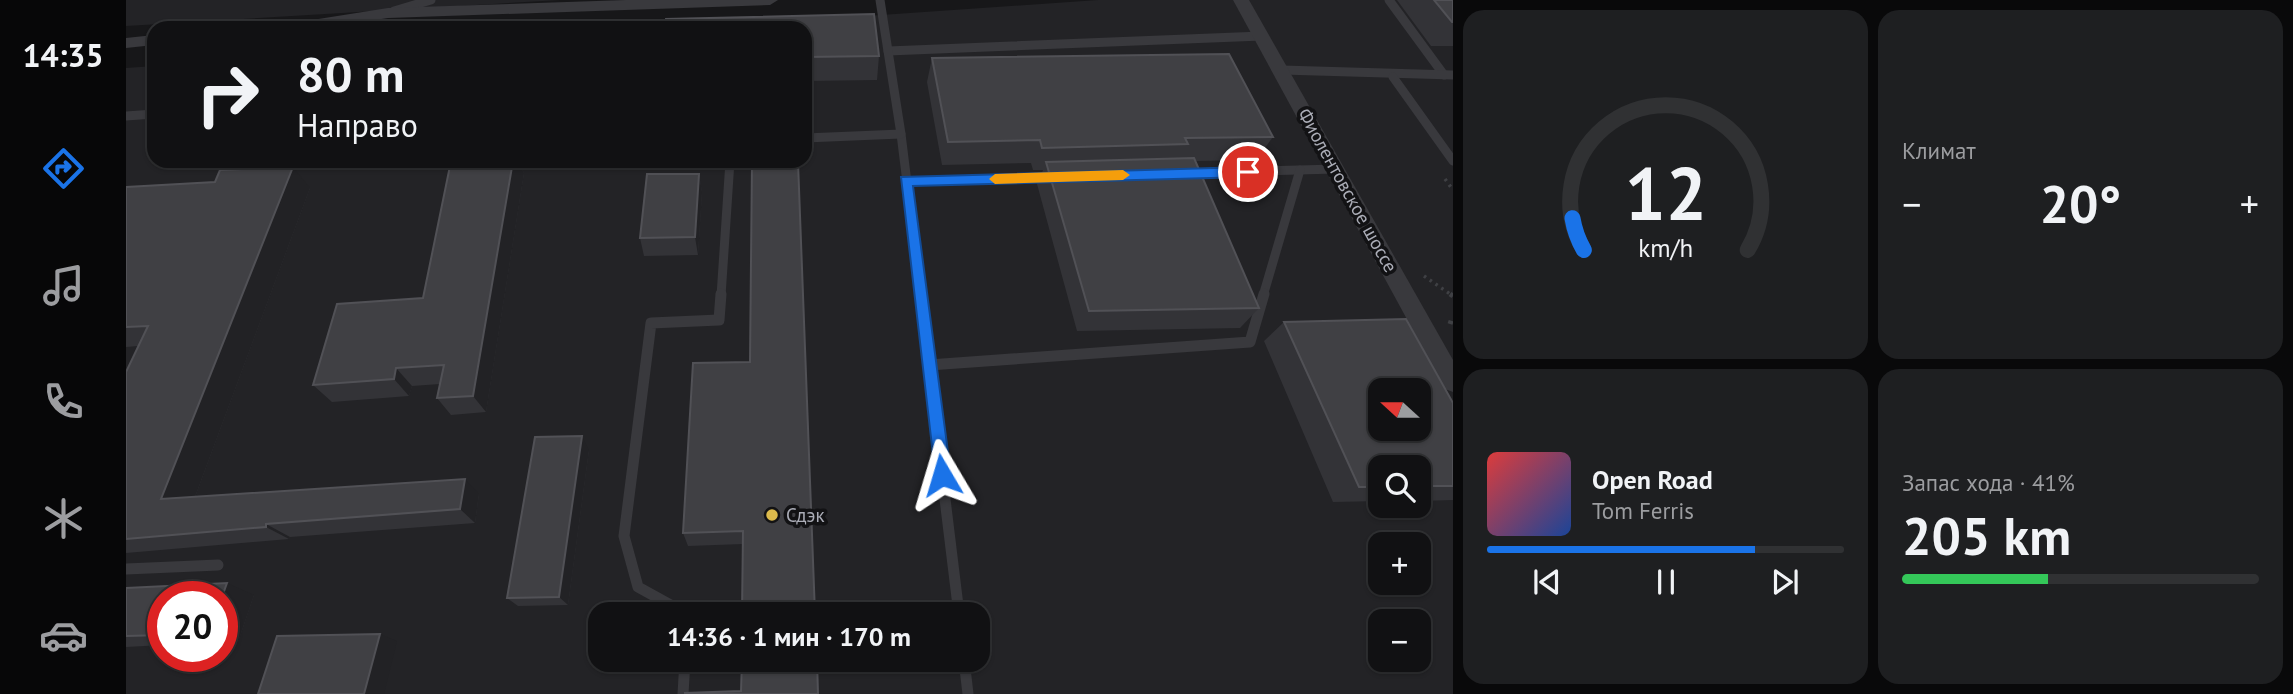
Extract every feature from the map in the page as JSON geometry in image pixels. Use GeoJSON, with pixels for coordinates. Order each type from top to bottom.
{"type":"FeatureCollection","features":[{"type":"Feature","properties":{"kind":"street"},"geometry":{"type":"LineString","coordinates":[[337,21],[388,13],[770,0]]}},
{"type":"Feature","properties":{"kind":"street","name":"Фиолентовское шоссе"},"geometry":{"type":"LineString","coordinates":[[1241,0],[1282,69],[1453,382]]}},
{"type":"Feature","properties":{"kind":"street"},"geometry":{"type":"LineString","coordinates":[[126,43],[147,41]]}},
{"type":"Feature","properties":{"kind":"lane"},"geometry":{"type":"LineString","coordinates":[[388,13],[431,0]]}},
{"type":"Feature","properties":{"kind":"lane"},"geometry":{"type":"LineString","coordinates":[[880,0],[901,134],[957,602]]}},
{"type":"Feature","properties":{"kind":"lane"},"geometry":{"type":"LineString","coordinates":[[1389,0],[1448,75]]}},
{"type":"Feature","properties":{"kind":"lane"},"geometry":{"type":"LineString","coordinates":[[888,51],[1262,36]]}},
{"type":"Feature","properties":{"kind":"lane"},"geometry":{"type":"LineString","coordinates":[[1282,69],[1370,73],[1393,77],[1448,75]]}},
{"type":"Feature","properties":{"kind":"lane"},"geometry":{"type":"LineString","coordinates":[[1393,77],[1453,161]]}},
{"type":"Feature","properties":{"kind":"lane"},"geometry":{"type":"LineString","coordinates":[[126,116],[147,114]]}},
{"type":"Feature","properties":{"kind":"lane"},"geometry":{"type":"LineString","coordinates":[[812,138],[901,134]]}},
{"type":"Feature","properties":{"kind":"lane"},"geometry":{"type":"LineString","coordinates":[[665,602],[638,587],[625,536],[651,323],[719,320],[730,168]]}},
{"type":"Feature","properties":{"kind":"lane"},"geometry":{"type":"LineString","coordinates":[[1178,174],[1336,169]]}},
{"type":"Feature","properties":{"kind":"lane"},"geometry":{"type":"LineString","coordinates":[[929,365],[1250,342],[1300,170]]}},
{"type":"Feature","properties":{"kind":"lane"},"geometry":{"type":"LineString","coordinates":[[906,181],[1069,177]]}},
{"type":"Feature","properties":{"kind":"lane"},"geometry":{"type":"LineString","coordinates":[[126,569],[218,565]]}},
{"type":"Feature","properties":{"kind":"lane"},"geometry":{"type":"LineString","coordinates":[[683,694],[684,672]]}},
{"type":"Feature","properties":{"kind":"lane"},"geometry":{"type":"LineString","coordinates":[[965,672],[968,694]]}},
{"type":"Feature","properties":{"kind":"path"},"geometry":{"type":"LineString","coordinates":[[1422,274],[1453,296]]}},
{"type":"Feature","properties":{"kind":"shaded area"},"geometry":{"type":"Polygon","coordinates":[[[126,0],[560,0],[209,21],[147,21],[147,25],[126,26],[126,0]]]}},
{"type":"Feature","properties":{"kind":"shaded area"},"geometry":{"type":"Polygon","coordinates":[[[1098,0],[1453,0],[1453,694],[126,694],[126,68],[147,66],[147,168],[812,168],[812,21],[796,21],[1098,0]]]}},
{"type":"Feature","properties":{"kind":"building"},"geometry":{"type":"Polygon","coordinates":[[[1434,0],[1453,0],[1453,22],[1452,22],[1434,0]]]}},
{"type":"Feature","properties":{"kind":"building"},"geometry":{"type":"Polygon","coordinates":[[[874,14],[879,56],[812,57],[812,21],[666,19],[874,14]]]}},
{"type":"Feature","properties":{"kind":"building"},"geometry":{"type":"Polygon","coordinates":[[[1229,54],[1273,137],[1185,138],[1188,144],[1042,148],[1040,140],[948,142],[932,58],[1229,54]]]}},
{"type":"Feature","properties":{"kind":"building"},"geometry":{"type":"Polygon","coordinates":[[[1194,158],[1259,308],[1089,311],[1046,162],[1194,158]]]}},
{"type":"Feature","properties":{"kind":"building"},"geometry":{"type":"Polygon","coordinates":[[[293,168],[161,499],[465,479],[460,509],[266,524],[266,527],[126,539],[126,372],[148,326],[126,327],[126,187],[215,182],[220,170],[293,168]]]}},
{"type":"Feature","properties":{"kind":"building"},"geometry":{"type":"Polygon","coordinates":[[[450,168],[512,168],[473,396],[437,398],[444,365],[396,368],[394,379],[313,385],[337,304],[423,298],[450,168]]]}},
{"type":"Feature","properties":{"kind":"building"},"geometry":{"type":"Polygon","coordinates":[[[752,168],[798,168],[815,602],[742,602],[743,531],[683,533],[693,363],[750,362],[752,168]]]}},
{"type":"Feature","properties":{"kind":"building"},"geometry":{"type":"Polygon","coordinates":[[[647,174],[699,174],[695,237],[640,238],[647,174]]]}},
{"type":"Feature","properties":{"kind":"building"},"geometry":{"type":"Polygon","coordinates":[[[1406,319],[1453,403],[1453,486],[1431,486],[1431,455],[1368,455],[1368,487],[1359,487],[1284,322],[1406,319]]]}},
{"type":"Feature","properties":{"kind":"building"},"geometry":{"type":"Polygon","coordinates":[[[582,436],[559,597],[507,598],[535,437],[582,436]]]}},
{"type":"Feature","properties":{"kind":"building"},"geometry":{"type":"Polygon","coordinates":[[[147,587],[147,635],[126,636],[126,588],[147,587]]]}},
{"type":"Feature","properties":{"kind":"building"},"geometry":{"type":"Polygon","coordinates":[[[380,634],[364,694],[258,694],[277,636],[380,634]]]}},
{"type":"Feature","properties":{"kind":"building"},"geometry":{"type":"Polygon","coordinates":[[[742,672],[817,672],[818,694],[685,694],[741,691],[742,672]]]}},
{"type":"Feature","properties":{"kind":"slow traffic"},"geometry":{"type":"LineString","coordinates":[[995,179],[1123,175]]}},
{"type":"Feature","properties":{"kind":"place","name":"Сдэк"},"geometry":{"type":"Point","coordinates":[772,515]}},
{"type":"Feature","properties":{"kind":"route"},"geometry":{"type":"LineString","coordinates":[[942,475],[906,181],[1248,172]]}}]}
